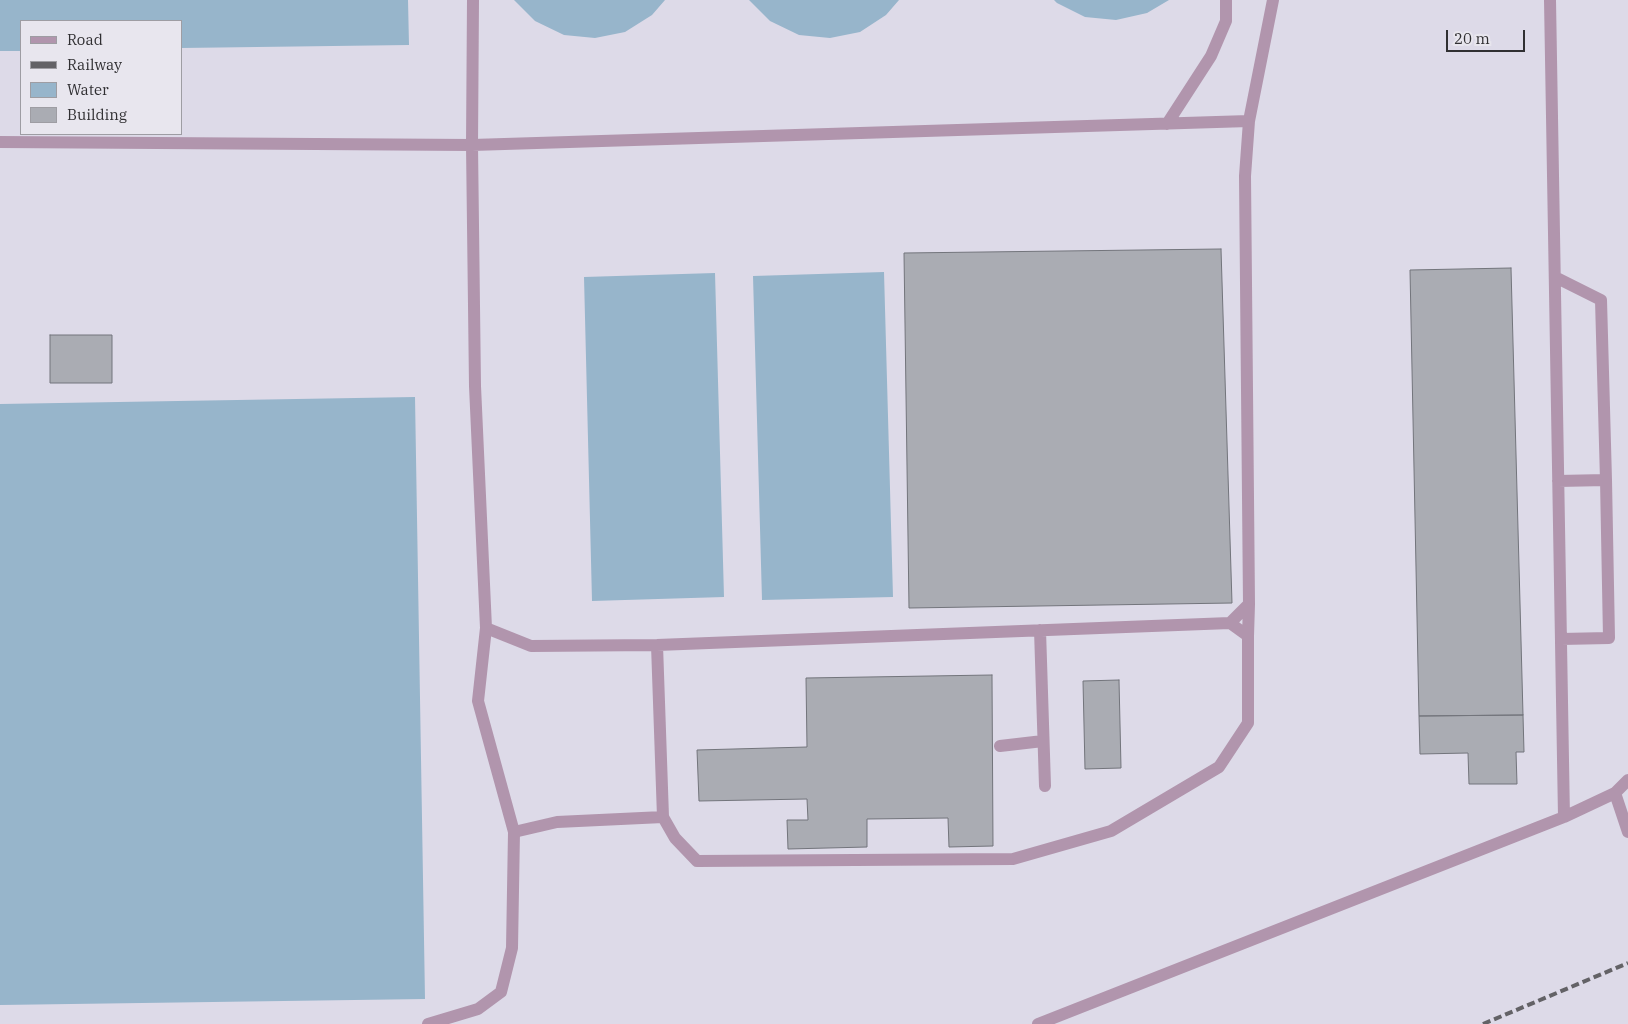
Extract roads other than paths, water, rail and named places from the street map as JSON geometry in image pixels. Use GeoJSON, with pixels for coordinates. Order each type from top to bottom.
{"type":"FeatureCollection","features":[{"type":"Feature","properties":{"kind":"lane"},"geometry":{"type":"LineString","coordinates":[[428,1024],[478,1008],[501,992],[512,948],[514,832],[478,701],[486,628],[475,386],[472,145],[473,0]]}},
{"type":"Feature","properties":{"kind":"lane"},"geometry":{"type":"LineString","coordinates":[[1167,124],[1211,56],[1226,21],[1226,0]]}},
{"type":"Feature","properties":{"kind":"lane"},"geometry":{"type":"LineString","coordinates":[[657,645],[663,817],[675,838],[697,861],[1012,860],[1111,831],[1219,767],[1248,722],[1249,604],[1245,176],[1249,121],[1272,0]]}},
{"type":"Feature","properties":{"kind":"lane"},"geometry":{"type":"LineString","coordinates":[[1550,0],[1564,817]]}},
{"type":"Feature","properties":{"kind":"lane"},"geometry":{"type":"LineString","coordinates":[[0,142],[472,145],[1249,121]]}},
{"type":"Feature","properties":{"kind":"lane"},"geometry":{"type":"LineString","coordinates":[[1555,277],[1601,300],[1609,638],[1561,639]]}},
{"type":"Feature","properties":{"kind":"lane"},"geometry":{"type":"LineString","coordinates":[[1558,482],[1606,480]]}},
{"type":"Feature","properties":{"kind":"lane"},"geometry":{"type":"LineString","coordinates":[[1230,623],[1249,604]]}},
{"type":"Feature","properties":{"kind":"lane"},"geometry":{"type":"LineString","coordinates":[[486,628],[531,646],[657,645],[1230,623],[1248,636]]}},
{"type":"Feature","properties":{"kind":"lane"},"geometry":{"type":"LineString","coordinates":[[1040,630],[1045,786]]}},
{"type":"Feature","properties":{"kind":"lane"},"geometry":{"type":"LineString","coordinates":[[1000,746],[1044,741]]}},
{"type":"Feature","properties":{"kind":"lane"},"geometry":{"type":"LineString","coordinates":[[1038,1024],[1564,817],[1614,793],[1628,780]]}},
{"type":"Feature","properties":{"kind":"lane"},"geometry":{"type":"LineString","coordinates":[[1614,793],[1628,832]]}},
{"type":"Feature","properties":{"kind":"lane"},"geometry":{"type":"LineString","coordinates":[[514,832],[557,822],[663,817]]}},
{"type":"Feature","properties":{"kind":"water"},"geometry":{"type":"Polygon","coordinates":[[[0,0],[408,0],[409,45],[182,48],[182,20],[20,20],[20,51],[0,51],[0,0]]]}},
{"type":"Feature","properties":{"kind":"water"},"geometry":{"type":"Polygon","coordinates":[[[514,0],[665,0],[652,15],[625,32],[595,38],[564,35],[535,21],[514,0]]]}},
{"type":"Feature","properties":{"kind":"water"},"geometry":{"type":"Polygon","coordinates":[[[749,0],[899,0],[886,15],[860,32],[830,38],[799,35],[770,21],[749,0]]]}},
{"type":"Feature","properties":{"kind":"water"},"geometry":{"type":"Polygon","coordinates":[[[1054,0],[1169,0],[1147,13],[1116,20],[1085,17],[1054,0]]]}},
{"type":"Feature","properties":{"kind":"water"},"geometry":{"type":"Polygon","coordinates":[[[884,272],[893,597],[762,600],[753,276],[884,272]]]}},
{"type":"Feature","properties":{"kind":"water"},"geometry":{"type":"Polygon","coordinates":[[[715,273],[724,597],[592,601],[584,277],[715,273]]]}},
{"type":"Feature","properties":{"kind":"water"},"geometry":{"type":"Polygon","coordinates":[[[415,397],[425,999],[0,1005],[0,404],[415,397]]]}},
{"type":"Feature","properties":{"kind":"railway"},"geometry":{"type":"LineString","coordinates":[[1483,1024],[1628,963]]}}]}
